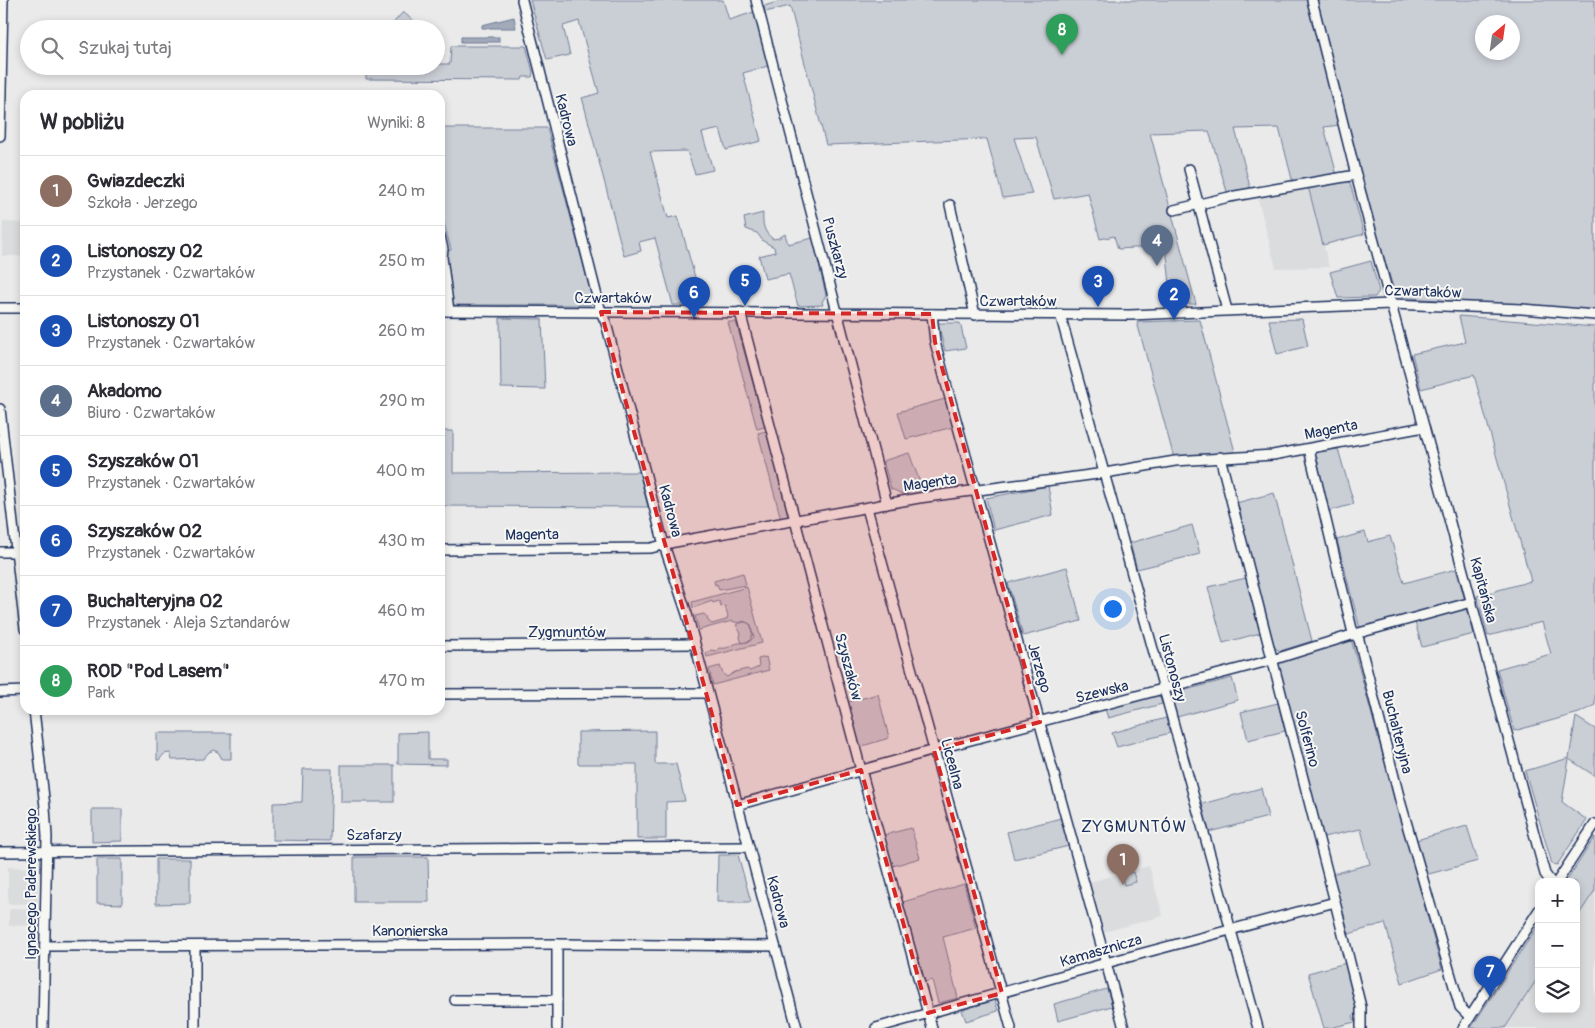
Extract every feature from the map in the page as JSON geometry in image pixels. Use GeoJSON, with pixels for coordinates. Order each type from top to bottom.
{"type":"FeatureCollection","features":[{"type":"Feature","properties":{"kind":"street"},"geometry":{"type":"LineString","coordinates":[[0,136],[3,0]]}},
{"type":"Feature","properties":{"kind":"street","name":"Kadrowa"},"geometry":{"type":"LineString","coordinates":[[522,0],[601,312],[606,323],[664,545],[687,614],[797,1028]]}},
{"type":"Feature","properties":{"kind":"street","name":"Puszkarzy"},"geometry":{"type":"LineString","coordinates":[[756,0],[887,504]]}},
{"type":"Feature","properties":{"kind":"street","name":"Kapitańska"},"geometry":{"type":"LineString","coordinates":[[1312,0],[1334,95],[1545,874],[1548,878]]}},
{"type":"Feature","properties":{"kind":"street"},"geometry":{"type":"LineString","coordinates":[[1189,169],[1227,310]]}},
{"type":"Feature","properties":{"kind":"street"},"geometry":{"type":"LineString","coordinates":[[1174,210],[1356,175]]}},
{"type":"Feature","properties":{"kind":"street"},"geometry":{"type":"LineString","coordinates":[[950,205],[975,315]]}},
{"type":"Feature","properties":{"kind":"street","name":"Czwartaków"},"geometry":{"type":"LineString","coordinates":[[445,311],[1130,315],[1391,304],[1522,309],[1595,315]]}},
{"type":"Feature","properties":{"kind":"street"},"geometry":{"type":"LineString","coordinates":[[0,308],[20,308]]}},
{"type":"Feature","properties":{"kind":"street","name":"Szyszaków"},"geometry":{"type":"LineString","coordinates":[[740,312],[861,770],[932,1028]]}},
{"type":"Feature","properties":{"kind":"street","name":"Jerzego"},"geometry":{"type":"LineString","coordinates":[[932,314],[935,342],[1124,1028]]}},
{"type":"Feature","properties":{"kind":"street","name":"Listonoszy"},"geometry":{"type":"LineString","coordinates":[[1060,314],[1258,1028]]}},
{"type":"Feature","properties":{"kind":"street"},"geometry":{"type":"LineString","coordinates":[[0,409],[20,545]]}},
{"type":"Feature","properties":{"kind":"street","name":"Magenta"},"geometry":{"type":"LineString","coordinates":[[445,550],[651,548],[887,504],[1105,473],[1175,460],[1273,455],[1424,427]]}},
{"type":"Feature","properties":{"kind":"street","name":"Buchalteryjna"},"geometry":{"type":"LineString","coordinates":[[1309,449],[1352,629],[1359,640],[1401,804],[1457,998],[1462,1011],[1470,1017]]}},
{"type":"Feature","properties":{"kind":"street","name":"Solferino"},"geometry":{"type":"LineString","coordinates":[[1220,457],[1361,1006],[1361,1028]]}},
{"type":"Feature","properties":{"kind":"street","name":"Licealna"},"geometry":{"type":"LineString","coordinates":[[867,508],[1011,1028]]}},
{"type":"Feature","properties":{"kind":"street"},"geometry":{"type":"LineString","coordinates":[[0,552],[20,552]]}},
{"type":"Feature","properties":{"kind":"street","name":"Szewska"},"geometry":{"type":"LineString","coordinates":[[737,805],[934,750],[1164,690],[1472,602]]}},
{"type":"Feature","properties":{"kind":"street","name":"Zygmuntów"},"geometry":{"type":"LineString","coordinates":[[445,646],[694,644]]}},
{"type":"Feature","properties":{"kind":"street"},"geometry":{"type":"LineString","coordinates":[[0,692],[20,691]]}},
{"type":"Feature","properties":{"kind":"street"},"geometry":{"type":"LineString","coordinates":[[445,694],[707,693]]}},
{"type":"Feature","properties":{"kind":"street","name":"Ignacego Paderewskiego"},"geometry":{"type":"LineString","coordinates":[[35,715],[48,852],[43,1028]]}},
{"type":"Feature","properties":{"kind":"street"},"geometry":{"type":"LineString","coordinates":[[1560,878],[1595,824]]}},
{"type":"Feature","properties":{"kind":"street","name":"Szafarzy"},"geometry":{"type":"LineString","coordinates":[[0,852],[749,846]]}},
{"type":"Feature","properties":{"kind":"street","name":"Kamasznicza"},"geometry":{"type":"LineString","coordinates":[[876,1028],[1106,963],[1335,902]]}},
{"type":"Feature","properties":{"kind":"street"},"geometry":{"type":"LineString","coordinates":[[1463,1028],[1535,916]]}},
{"type":"Feature","properties":{"kind":"street"},"geometry":{"type":"LineString","coordinates":[[557,944],[557,1028]]}},
{"type":"Feature","properties":{"kind":"street","name":"Kanonierska"},"geometry":{"type":"LineString","coordinates":[[45,946],[557,944],[775,946]]}},
{"type":"Feature","properties":{"kind":"street"},"geometry":{"type":"LineString","coordinates":[[195,946],[195,1028]]}},
{"type":"Feature","properties":{"kind":"street"},"geometry":{"type":"LineString","coordinates":[[455,1000],[557,1000]]}},
{"type":"Feature","properties":{"kind":"highlighted area"},"geometry":{"type":"Polygon","coordinates":[[[601,312],[932,314],[935,342],[1040,722],[934,750],[1002,993],[928,1013],[861,770],[737,805],[601,312]]]}},
{"type":"Feature","properties":{"kind":"shaded area"},"geometry":{"type":"Polygon","coordinates":[[[530,0],[723,0],[729,20],[754,12],[768,66],[743,73],[761,141],[726,150],[720,129],[702,133],[713,170],[695,174],[687,151],[650,152],[668,218],[678,216],[701,299],[700,305],[673,305],[655,238],[639,242],[641,251],[624,256],[582,98],[599,93],[579,21],[563,26],[570,55],[547,60],[530,0]]]}},
{"type":"Feature","properties":{"kind":"shaded area"},"geometry":{"type":"Polygon","coordinates":[[[784,0],[1308,0],[1340,125],[1324,127],[1337,175],[1293,183],[1279,128],[1235,129],[1251,191],[1228,195],[1209,131],[1150,133],[1196,304],[1172,304],[1166,246],[1118,249],[1114,236],[1100,239],[1088,193],[1054,199],[1036,137],[1014,138],[1032,194],[1003,198],[987,139],[826,145],[790,6],[765,12],[764,6],[784,0]]]}},
{"type":"Feature","properties":{"kind":"shaded area"},"geometry":{"type":"Polygon","coordinates":[[[1314,0],[1595,0],[1595,311],[1396,297],[1359,175],[1314,0]]]}},
{"type":"Feature","properties":{"kind":"shaded area"},"geometry":{"type":"Polygon","coordinates":[[[403,12],[412,20],[396,20],[403,12]]]}},
{"type":"Feature","properties":{"kind":"shaded area"},"geometry":{"type":"Polygon","coordinates":[[[451,46],[526,46],[533,72],[532,77],[523,77],[522,80],[366,79],[366,75],[445,75],[445,64],[450,64],[451,46]]]}},
{"type":"Feature","properties":{"kind":"shaded area"},"geometry":{"type":"Polygon","coordinates":[[[445,128],[547,128],[593,301],[590,305],[452,305],[445,251],[451,250],[445,227],[445,128]]]}},
{"type":"Feature","properties":{"kind":"shaded area"},"geometry":{"type":"Polygon","coordinates":[[[1344,179],[1350,183],[1364,234],[1323,245],[1308,186],[1344,179]]]}},
{"type":"Feature","properties":{"kind":"shaded area"},"geometry":{"type":"Polygon","coordinates":[[[1308,186],[1329,267],[1276,268],[1257,195],[1308,186]]]}},
{"type":"Feature","properties":{"kind":"shaded area"},"geometry":{"type":"Polygon","coordinates":[[[763,213],[764,228],[773,239],[785,234],[788,244],[813,238],[826,295],[822,302],[823,305],[798,306],[789,274],[765,279],[759,256],[775,252],[774,247],[763,241],[757,233],[746,229],[744,218],[763,213]]]}},
{"type":"Feature","properties":{"kind":"shaded area"},"geometry":{"type":"Polygon","coordinates":[[[3,222],[20,223],[20,256],[2,256],[3,222]]]}},
{"type":"Feature","properties":{"kind":"shaded area"},"geometry":{"type":"Polygon","coordinates":[[[1371,261],[1379,291],[1375,297],[1338,298],[1330,272],[1371,261]]]}},
{"type":"Feature","properties":{"kind":"shaded area"},"geometry":{"type":"Polygon","coordinates":[[[1459,316],[1595,327],[1595,705],[1579,713],[1514,731],[1497,669],[1551,654],[1542,622],[1488,636],[1477,596],[1531,581],[1474,375],[1421,389],[1412,354],[1465,342],[1459,316]]]}},
{"type":"Feature","properties":{"kind":"shaded area"},"geometry":{"type":"Polygon","coordinates":[[[500,318],[542,319],[545,389],[501,388],[500,318]]]}},
{"type":"Feature","properties":{"kind":"shaded area"},"geometry":{"type":"Polygon","coordinates":[[[1302,319],[1308,346],[1277,354],[1269,320],[1302,319]]]}},
{"type":"Feature","properties":{"kind":"shaded area"},"geometry":{"type":"Polygon","coordinates":[[[1200,320],[1235,452],[1174,458],[1137,322],[1200,320]]]}},
{"type":"Feature","properties":{"kind":"shaded area"},"geometry":{"type":"Polygon","coordinates":[[[728,322],[736,322],[765,427],[757,429],[728,322]]]}},
{"type":"Feature","properties":{"kind":"shaded area"},"geometry":{"type":"Polygon","coordinates":[[[938,323],[960,323],[966,348],[945,351],[938,323]]]}},
{"type":"Feature","properties":{"kind":"shaded area"},"geometry":{"type":"Polygon","coordinates":[[[945,399],[953,427],[906,439],[898,412],[945,399]]]}},
{"type":"Feature","properties":{"kind":"shaded area"},"geometry":{"type":"Polygon","coordinates":[[[445,431],[453,431],[453,473],[639,472],[648,507],[445,506],[445,431]]]}},
{"type":"Feature","properties":{"kind":"shaded area"},"geometry":{"type":"Polygon","coordinates":[[[766,431],[789,518],[781,519],[758,433],[766,431]]]}},
{"type":"Feature","properties":{"kind":"shaded area"},"geometry":{"type":"Polygon","coordinates":[[[1338,449],[1354,504],[1329,511],[1313,455],[1315,452],[1338,449]]]}},
{"type":"Feature","properties":{"kind":"shaded area"},"geometry":{"type":"Polygon","coordinates":[[[909,453],[924,493],[908,496],[891,489],[883,461],[909,453]]]}},
{"type":"Feature","properties":{"kind":"shaded area"},"geometry":{"type":"Polygon","coordinates":[[[1048,486],[1053,515],[994,530],[986,498],[1048,486]]]}},
{"type":"Feature","properties":{"kind":"shaded area"},"geometry":{"type":"Polygon","coordinates":[[[1274,493],[1312,641],[1280,651],[1273,647],[1236,503],[1274,493]]]}},
{"type":"Feature","properties":{"kind":"shaded area"},"geometry":{"type":"Polygon","coordinates":[[[1192,525],[1200,554],[1137,569],[1130,543],[1192,525]]]}},
{"type":"Feature","properties":{"kind":"shaded area"},"geometry":{"type":"Polygon","coordinates":[[[1365,532],[1368,542],[1390,536],[1404,583],[1456,569],[1465,600],[1360,629],[1337,540],[1365,532]]]}},
{"type":"Feature","properties":{"kind":"shaded area"},"geometry":{"type":"Polygon","coordinates":[[[1067,567],[1081,621],[1023,636],[1008,583],[1067,567]]]}},
{"type":"Feature","properties":{"kind":"shaded area"},"geometry":{"type":"Polygon","coordinates":[[[743,573],[746,585],[719,590],[717,584],[715,585],[714,581],[743,573]]]}},
{"type":"Feature","properties":{"kind":"shaded area"},"geometry":{"type":"Polygon","coordinates":[[[1246,578],[1260,633],[1223,643],[1208,587],[1246,578]]]}},
{"type":"Feature","properties":{"kind":"shaded area"},"geometry":{"type":"Polygon","coordinates":[[[747,587],[762,643],[707,657],[706,654],[711,650],[716,651],[719,648],[742,643],[741,633],[736,625],[747,622],[738,623],[732,621],[699,630],[695,616],[704,614],[712,624],[726,620],[728,617],[725,606],[721,607],[719,601],[713,603],[712,601],[693,608],[692,602],[747,587]]]}},
{"type":"Feature","properties":{"kind":"shaded area"},"geometry":{"type":"Polygon","coordinates":[[[1467,608],[1474,634],[1422,647],[1415,622],[1467,608]]]}},
{"type":"Feature","properties":{"kind":"shaded area"},"geometry":{"type":"Polygon","coordinates":[[[1351,639],[1442,969],[1402,983],[1385,923],[1349,934],[1332,874],[1370,864],[1361,829],[1323,837],[1279,671],[1278,662],[1351,639]]]}},
{"type":"Feature","properties":{"kind":"shaded area"},"geometry":{"type":"Polygon","coordinates":[[[766,657],[769,670],[713,685],[709,669],[720,666],[723,674],[727,677],[735,672],[747,669],[750,671],[759,667],[758,659],[766,657]]]}},
{"type":"Feature","properties":{"kind":"shaded area"},"geometry":{"type":"Polygon","coordinates":[[[1232,678],[1238,700],[1177,717],[1170,694],[1232,678]]]}},
{"type":"Feature","properties":{"kind":"shaded area"},"geometry":{"type":"Polygon","coordinates":[[[878,694],[889,738],[859,747],[848,702],[878,694]]]}},
{"type":"Feature","properties":{"kind":"shaded area"},"geometry":{"type":"Polygon","coordinates":[[[1157,695],[1160,697],[1162,704],[1108,718],[1105,709],[1157,695]]]}},
{"type":"Feature","properties":{"kind":"shaded area"},"geometry":{"type":"Polygon","coordinates":[[[1278,703],[1285,731],[1248,740],[1241,712],[1278,703]]]}},
{"type":"Feature","properties":{"kind":"shaded area"},"geometry":{"type":"Polygon","coordinates":[[[1576,717],[1595,729],[1595,776],[1569,759],[1562,802],[1587,820],[1557,865],[1552,864],[1525,771],[1569,758],[1576,717]]]}},
{"type":"Feature","properties":{"kind":"shaded area"},"geometry":{"type":"Polygon","coordinates":[[[1166,718],[1170,733],[1117,747],[1112,733],[1166,718]]]}},
{"type":"Feature","properties":{"kind":"shaded area"},"geometry":{"type":"Polygon","coordinates":[[[655,731],[655,764],[676,764],[685,801],[666,802],[666,839],[637,839],[637,764],[578,764],[578,732],[655,731]]]}},
{"type":"Feature","properties":{"kind":"shaded area"},"geometry":{"type":"Polygon","coordinates":[[[428,732],[428,759],[447,759],[447,765],[398,764],[398,733],[428,732]]]}},
{"type":"Feature","properties":{"kind":"shaded area"},"geometry":{"type":"Polygon","coordinates":[[[157,733],[231,733],[231,759],[222,759],[219,753],[214,750],[209,752],[203,759],[172,760],[170,753],[164,754],[157,760],[157,733]]]}},
{"type":"Feature","properties":{"kind":"shaded area"},"geometry":{"type":"Polygon","coordinates":[[[341,765],[394,765],[394,802],[341,802],[341,765]]]}},
{"type":"Feature","properties":{"kind":"shaded area"},"geometry":{"type":"Polygon","coordinates":[[[303,769],[332,769],[330,841],[273,840],[273,803],[302,802],[303,769]]]}},
{"type":"Feature","properties":{"kind":"shaded area"},"geometry":{"type":"Polygon","coordinates":[[[1261,788],[1268,817],[1209,832],[1202,804],[1261,788]]]}},
{"type":"Feature","properties":{"kind":"shaded area"},"geometry":{"type":"Polygon","coordinates":[[[92,809],[122,809],[122,841],[92,842],[92,809]]]}},
{"type":"Feature","properties":{"kind":"shaded area"},"geometry":{"type":"Polygon","coordinates":[[[1061,818],[1069,846],[1014,859],[1007,832],[1061,818]]]}},
{"type":"Feature","properties":{"kind":"shaded area"},"geometry":{"type":"Polygon","coordinates":[[[1467,826],[1478,861],[1425,875],[1416,840],[1467,826]]]}},
{"type":"Feature","properties":{"kind":"shaded area"},"geometry":{"type":"Polygon","coordinates":[[[911,828],[920,858],[893,866],[884,835],[911,828]]]}},
{"type":"Feature","properties":{"kind":"shaded area"},"geometry":{"type":"Polygon","coordinates":[[[1595,837],[1595,890],[1580,913],[1580,878],[1569,878],[1595,837]]]}},
{"type":"Feature","properties":{"kind":"shaded area"},"geometry":{"type":"Polygon","coordinates":[[[718,855],[738,855],[751,902],[717,902],[718,855]]]}},
{"type":"Feature","properties":{"kind":"shaded area"},"geometry":{"type":"Polygon","coordinates":[[[354,857],[428,857],[429,902],[354,902],[354,857]]]}},
{"type":"Feature","properties":{"kind":"shaded area"},"geometry":{"type":"Polygon","coordinates":[[[97,859],[122,859],[122,904],[97,903],[97,859]]]}},
{"type":"Feature","properties":{"kind":"shaded area"},"geometry":{"type":"Polygon","coordinates":[[[156,859],[190,859],[190,903],[156,904],[156,859]]]}},
{"type":"Feature","properties":{"kind":"shaded area"},"geometry":{"type":"Polygon","coordinates":[[[1149,866],[1163,916],[1104,932],[1090,882],[1149,866]]]}},
{"type":"Feature","properties":{"kind":"shaded area"},"geometry":{"type":"Polygon","coordinates":[[[8,867],[37,868],[38,904],[8,904],[8,867]]]}},
{"type":"Feature","properties":{"kind":"shaded area"},"geometry":{"type":"Polygon","coordinates":[[[1133,872],[1136,882],[1124,885],[1121,875],[1133,872]]]}},
{"type":"Feature","properties":{"kind":"shaded area"},"geometry":{"type":"Polygon","coordinates":[[[964,884],[976,928],[943,937],[958,998],[938,1003],[932,980],[924,982],[903,902],[964,884]]]}},
{"type":"Feature","properties":{"kind":"shaded area"},"geometry":{"type":"Polygon","coordinates":[[[1595,890],[1595,1028],[1505,1028],[1535,982],[1535,1013],[1580,1013],[1580,913],[1595,890]]]}},
{"type":"Feature","properties":{"kind":"shaded area"},"geometry":{"type":"Polygon","coordinates":[[[15,908],[35,909],[35,925],[9,926],[9,910],[15,908]]]}},
{"type":"Feature","properties":{"kind":"shaded area"},"geometry":{"type":"Polygon","coordinates":[[[1535,930],[1535,982],[1505,1028],[1471,1028],[1535,930]]]}},
{"type":"Feature","properties":{"kind":"shaded area"},"geometry":{"type":"Polygon","coordinates":[[[1346,963],[1358,1009],[1353,1016],[1355,1022],[1324,1028],[1308,973],[1346,963]]]}},
{"type":"Feature","properties":{"kind":"shaded area"},"geometry":{"type":"Polygon","coordinates":[[[1107,989],[1112,1006],[1058,1021],[1054,1004],[1107,989]]]}},
{"type":"Feature","properties":{"kind":"shaded area"},"geometry":{"type":"Polygon","coordinates":[[[995,1000],[998,1011],[966,1021],[962,1010],[995,1000]]]}},
{"type":"Feature","properties":{"kind":"water"},"geometry":{"type":"Polygon","coordinates":[[[514,17],[516,28],[482,28],[482,25],[514,17]]]}},
{"type":"Feature","properties":{"kind":"water"},"geometry":{"type":"Polygon","coordinates":[[[461,37],[499,37],[499,42],[461,42],[461,37]]]}},
{"type":"Feature","properties":{"kind":"place","name":"ROD \"Pod Lasem\""},"geometry":{"type":"Point","coordinates":[1062,55]}},
{"type":"Feature","properties":{"kind":"place","name":"Akadomo"},"geometry":{"type":"Point","coordinates":[1157,266]}},
{"type":"Feature","properties":{"kind":"place","name":"Szyszaków 01"},"geometry":{"type":"Point","coordinates":[745,306]}},
{"type":"Feature","properties":{"kind":"place","name":"Listonoszy 01"},"geometry":{"type":"Point","coordinates":[1098,307]}},
{"type":"Feature","properties":{"kind":"place","name":"Szyszaków 02"},"geometry":{"type":"Point","coordinates":[694,318]}},
{"type":"Feature","properties":{"kind":"place","name":"Listonoszy 02"},"geometry":{"type":"Point","coordinates":[1174,320]}},
{"type":"Feature","properties":{"kind":"place","name":"Gwiazdeczki"},"geometry":{"type":"Point","coordinates":[1123,885]}},
{"type":"Feature","properties":{"kind":"place","name":"Buchalteryjna 02"},"geometry":{"type":"Point","coordinates":[1490,997]}},
{"type":"Feature","properties":{"kind":"district","name":"ZYGMUNTÓW"},"geometry":{"type":"Point","coordinates":[1134,827]}}]}
